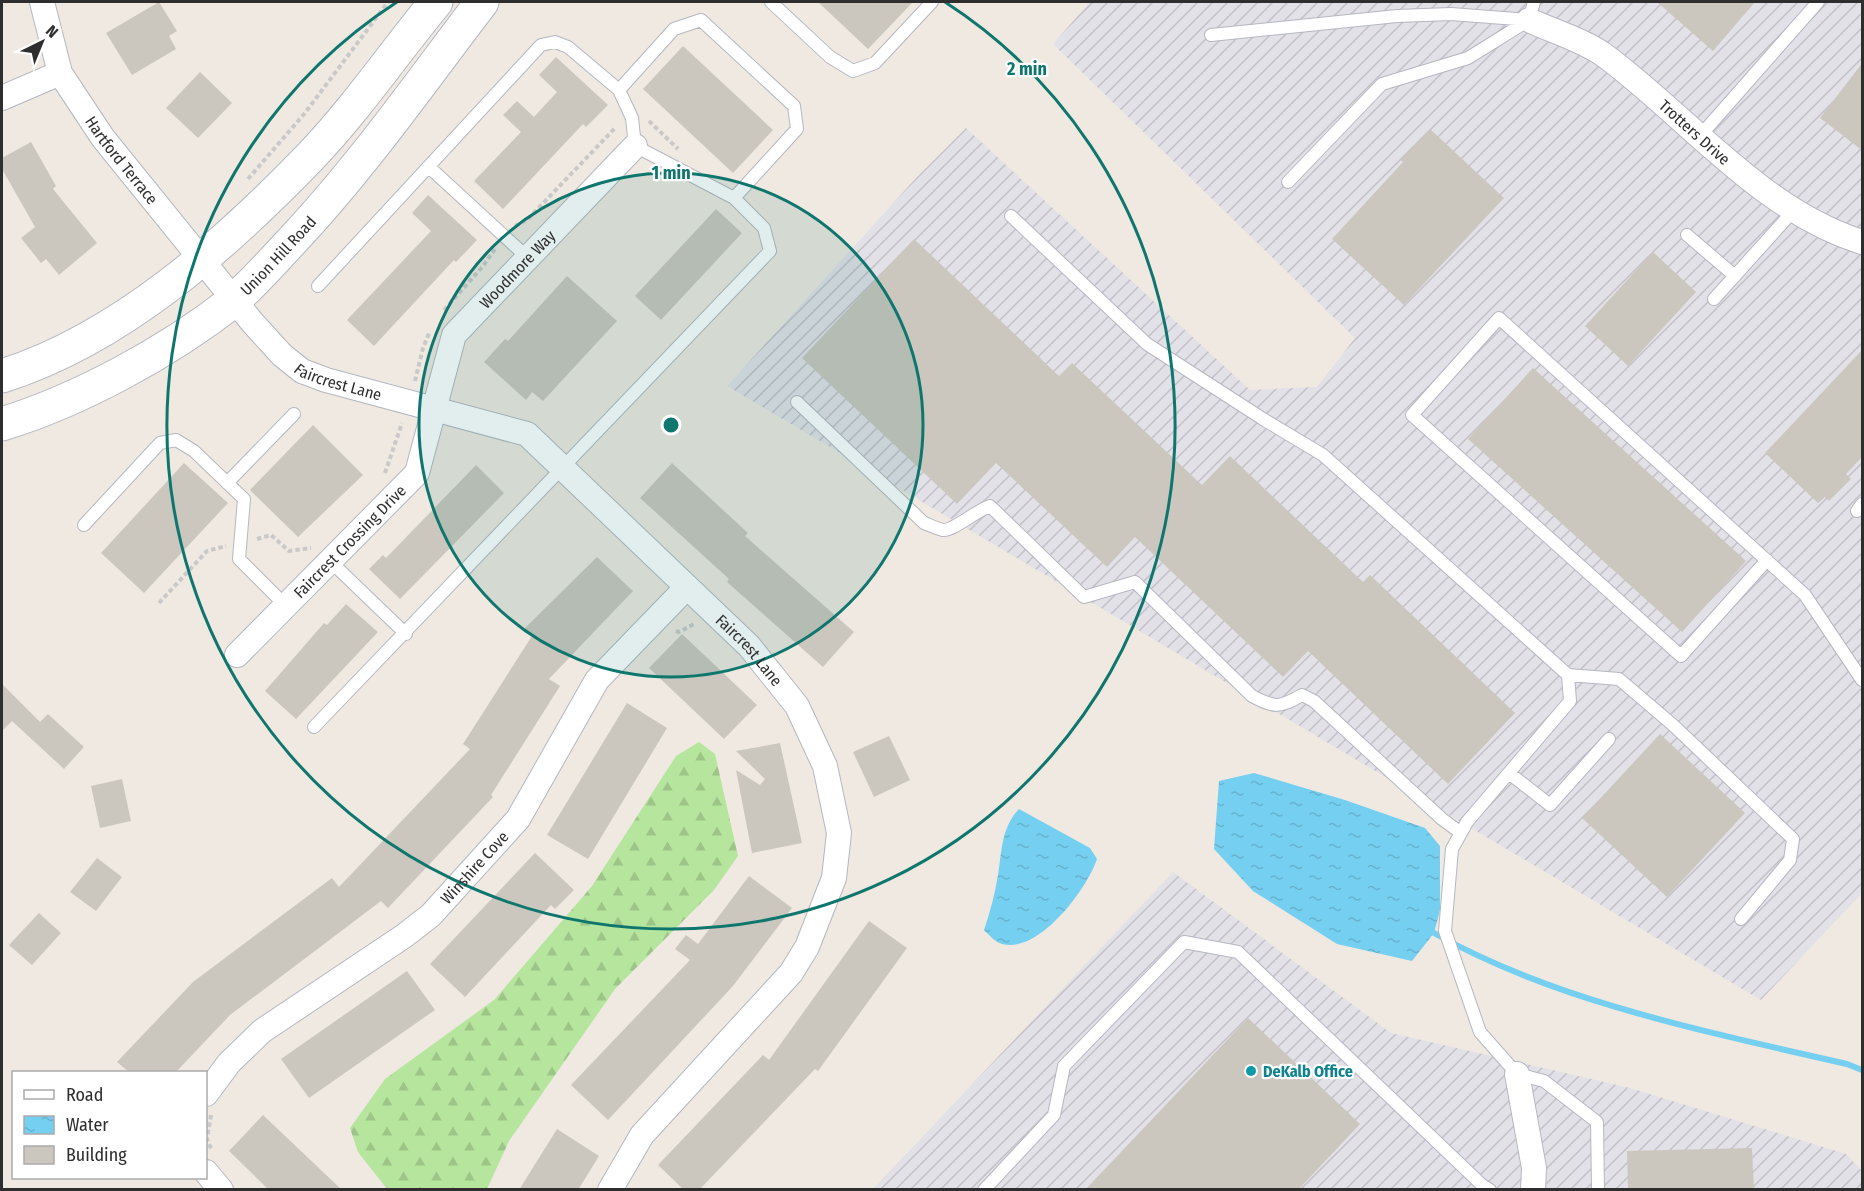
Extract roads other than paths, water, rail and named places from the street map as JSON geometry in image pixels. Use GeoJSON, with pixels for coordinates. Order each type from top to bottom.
{"type":"FeatureCollection","features":[{"type":"Feature","properties":{"kind":"street","name":"Hartford Terrace"},"geometry":{"type":"LineString","coordinates":[[42,2],[60,73],[104,138],[234,299]]}},
{"type":"Feature","properties":{"kind":"street"},"geometry":{"type":"LineString","coordinates":[[2,376],[34,366],[89,339],[137,308],[200,259],[311,156],[436,2]]}},
{"type":"Feature","properties":{"kind":"street","name":"Union Hill Road"},"geometry":{"type":"LineString","coordinates":[[2,424],[80,393],[139,362],[197,327],[234,299],[342,185],[482,2]]}},
{"type":"Feature","properties":{"kind":"street","name":"Trotters Drive"},"geometry":{"type":"LineString","coordinates":[[1532,11],[1602,53],[1754,182],[1831,232],[1863,242]]}},
{"type":"Feature","properties":{"kind":"street"},"geometry":{"type":"LineString","coordinates":[[2,98],[60,73]]}},
{"type":"Feature","properties":{"kind":"street","name":"Woodmore Way"},"geometry":{"type":"LineString","coordinates":[[432,410],[454,335],[635,146]]}},
{"type":"Feature","properties":{"kind":"street","name":"Faircrest Lane"},"geometry":{"type":"LineString","coordinates":[[234,299],[282,355],[302,371],[360,390],[527,434],[749,646],[798,706],[825,766],[839,833],[834,878],[807,946],[791,973],[642,1134],[610,1190]]}},
{"type":"Feature","properties":{"kind":"street","name":"Faircrest Crossing Drive"},"geometry":{"type":"LineString","coordinates":[[237,655],[417,473],[432,410]]}},
{"type":"Feature","properties":{"kind":"street","name":"Winshire Cove"},"geometry":{"type":"LineString","coordinates":[[207,1094],[229,1063],[262,1031],[404,936],[431,915],[518,819],[597,680],[687,587]]}},
{"type":"Feature","properties":{"kind":"street"},"geometry":{"type":"LineString","coordinates":[[1517,1074],[1534,1168],[1533,1190]]}},
{"type":"Feature","properties":{"kind":"street"},"geometry":{"type":"LineString","coordinates":[[207,1173],[221,1190]]}},
{"type":"Feature","properties":{"kind":"lane"},"geometry":{"type":"LineString","coordinates":[[771,2],[830,57],[853,70],[875,63],[932,2]]}},
{"type":"Feature","properties":{"kind":"lane"},"geometry":{"type":"LineString","coordinates":[[1700,136],[1818,2]]}},
{"type":"Feature","properties":{"kind":"lane"},"geometry":{"type":"LineString","coordinates":[[1211,35],[1397,16],[1532,11]]}},
{"type":"Feature","properties":{"kind":"lane"},"geometry":{"type":"LineString","coordinates":[[1288,182],[1382,84],[1468,58],[1532,11]]}},
{"type":"Feature","properties":{"kind":"lane"},"geometry":{"type":"LineString","coordinates":[[618,90],[674,28],[701,20],[795,106],[797,129],[734,198]]}},
{"type":"Feature","properties":{"kind":"lane"},"geometry":{"type":"LineString","coordinates":[[314,727],[406,634],[561,468],[770,251],[764,228],[734,198],[635,146],[632,118],[618,90],[568,47],[555,42],[541,45],[318,286]]}},
{"type":"Feature","properties":{"kind":"lane"},"geometry":{"type":"LineString","coordinates":[[429,167],[527,257]]}},
{"type":"Feature","properties":{"kind":"lane"},"geometry":{"type":"LineString","coordinates":[[1714,299],[1795,209]]}},
{"type":"Feature","properties":{"kind":"lane"},"geometry":{"type":"LineString","coordinates":[[1011,216],[1148,344],[1263,420],[1323,455],[1568,675],[1619,679],[1673,725],[1793,839],[1790,860],[1741,919]]}},
{"type":"Feature","properties":{"kind":"lane"},"geometry":{"type":"LineString","coordinates":[[1688,235],[1735,276]]}},
{"type":"Feature","properties":{"kind":"lane"},"geometry":{"type":"LineString","coordinates":[[1767,560],[1681,656],[1412,414],[1499,318],[1806,595],[1863,680]]}},
{"type":"Feature","properties":{"kind":"lane"},"geometry":{"type":"LineString","coordinates":[[797,402],[924,523],[943,530],[955,526],[975,511],[990,506],[1084,597],[1135,582],[1252,696],[1270,705],[1283,706],[1302,695],[1314,701],[1442,819],[1461,833]]}},
{"type":"Feature","properties":{"kind":"lane"},"geometry":{"type":"LineString","coordinates":[[227,483],[294,414]]}},
{"type":"Feature","properties":{"kind":"lane"},"geometry":{"type":"LineString","coordinates":[[84,525],[160,443],[176,440],[194,451],[244,499],[238,559],[286,606]]}},
{"type":"Feature","properties":{"kind":"lane"},"geometry":{"type":"LineString","coordinates":[[330,561],[406,634]]}},
{"type":"Feature","properties":{"kind":"lane"},"geometry":{"type":"LineString","coordinates":[[1568,675],[1570,701],[1461,833],[1452,849],[1445,931],[1480,1032],[1517,1074],[1544,1081],[1597,1122],[1598,1190]]}},
{"type":"Feature","properties":{"kind":"lane"},"geometry":{"type":"LineString","coordinates":[[1509,773],[1550,805],[1609,739]]}},
{"type":"Feature","properties":{"kind":"lane"},"geometry":{"type":"LineString","coordinates":[[984,1190],[1054,1115],[1064,1066],[1184,942],[1238,952],[1482,1185],[1490,1190]]}},
{"type":"Feature","properties":{"kind":"water"},"geometry":{"type":"Polygon","coordinates":[[[1254,773],[1345,800],[1425,828],[1440,846],[1440,910],[1434,933],[1412,961],[1337,944],[1253,891],[1214,849],[1219,781],[1254,773]]]}},
{"type":"Feature","properties":{"kind":"water"},"geometry":{"type":"Polygon","coordinates":[[[1019,809],[1090,848],[1097,859],[1092,872],[1072,902],[1046,929],[1031,939],[1016,944],[1002,944],[984,930],[1006,832],[1019,809]]]}},
{"type":"Feature","properties":{"kind":"waterway"},"geometry":{"type":"LineString","coordinates":[[1434,933],[1481,957],[1583,997],[1689,1027],[1847,1064],[1862,1070]]}},
{"type":"Feature","properties":{"kind":"place","name":"DeKalb Office"},"geometry":{"type":"Point","coordinates":[1251,1071]}}]}
